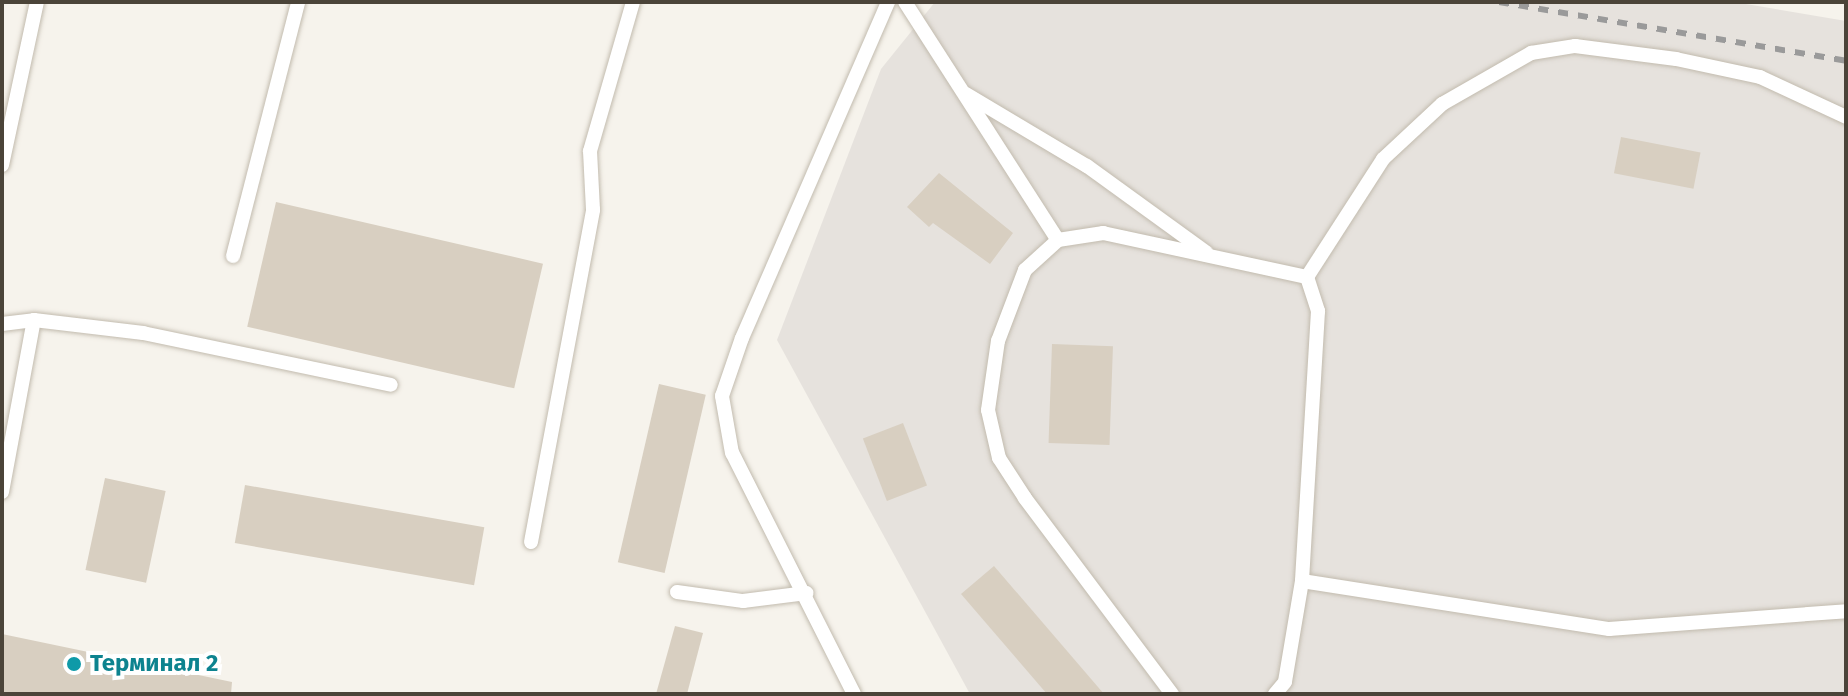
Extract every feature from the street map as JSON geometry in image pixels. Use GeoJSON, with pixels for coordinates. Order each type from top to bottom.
{"type":"FeatureCollection","features":[{"type":"Feature","properties":{"kind":"lane"},"geometry":{"type":"LineString","coordinates":[[2,165],[37,2]]}},
{"type":"Feature","properties":{"kind":"lane"},"geometry":{"type":"LineString","coordinates":[[233,256],[298,2]]}},
{"type":"Feature","properties":{"kind":"lane"},"geometry":{"type":"LineString","coordinates":[[531,542],[593,210],[590,151],[633,2]]}},
{"type":"Feature","properties":{"kind":"lane"},"geometry":{"type":"LineString","coordinates":[[854,694],[806,593],[732,453],[722,396],[742,338],[888,2]]}},
{"type":"Feature","properties":{"kind":"lane"},"geometry":{"type":"LineString","coordinates":[[905,2],[1058,240]]}},
{"type":"Feature","properties":{"kind":"lane"},"geometry":{"type":"LineString","coordinates":[[1307,277],[1383,159],[1442,104],[1531,53],[1575,46],[1676,59],[1760,77],[1846,117]]}},
{"type":"Feature","properties":{"kind":"lane"},"geometry":{"type":"LineString","coordinates":[[966,94],[1087,166],[1209,255]]}},
{"type":"Feature","properties":{"kind":"lane"},"geometry":{"type":"LineString","coordinates":[[1172,694],[1025,498],[999,458],[988,410],[998,341],[1025,270],[1058,240],[1103,233],[1307,277]]}},
{"type":"Feature","properties":{"kind":"lane"},"geometry":{"type":"LineString","coordinates":[[1275,694],[1285,682],[1302,581],[1318,311],[1307,277]]}},
{"type":"Feature","properties":{"kind":"lane"},"geometry":{"type":"LineString","coordinates":[[2,492],[34,320]]}},
{"type":"Feature","properties":{"kind":"lane"},"geometry":{"type":"LineString","coordinates":[[2,324],[34,320],[143,333],[391,385]]}},
{"type":"Feature","properties":{"kind":"lane"},"geometry":{"type":"LineString","coordinates":[[1302,581],[1609,629],[1846,611]]}},
{"type":"Feature","properties":{"kind":"lane"},"geometry":{"type":"LineString","coordinates":[[677,592],[743,601],[806,593]]}},
{"type":"Feature","properties":{"kind":"shaded area"},"geometry":{"type":"Polygon","coordinates":[[[935,2],[1734,2],[1846,21],[1846,694],[970,694],[777,340],[881,69],[935,2]]]}},
{"type":"Feature","properties":{"kind":"building"},"geometry":{"type":"Polygon","coordinates":[[[1621,137],[1701,152],[1693,189],[1614,173],[1621,137]]]}},
{"type":"Feature","properties":{"kind":"building"},"geometry":{"type":"Polygon","coordinates":[[[939,173],[1013,233],[990,264],[933,223],[929,227],[907,207],[939,173]]]}},
{"type":"Feature","properties":{"kind":"building"},"geometry":{"type":"Polygon","coordinates":[[[276,202],[543,264],[514,388],[247,327],[276,202]]]}},
{"type":"Feature","properties":{"kind":"building"},"geometry":{"type":"Polygon","coordinates":[[[1052,344],[1113,346],[1110,445],[1049,443],[1052,344]]]}},
{"type":"Feature","properties":{"kind":"building"},"geometry":{"type":"Polygon","coordinates":[[[659,384],[706,395],[665,573],[618,562],[659,384]]]}},
{"type":"Feature","properties":{"kind":"building"},"geometry":{"type":"Polygon","coordinates":[[[903,423],[927,486],[887,501],[863,438],[903,423]]]}},
{"type":"Feature","properties":{"kind":"building"},"geometry":{"type":"Polygon","coordinates":[[[105,478],[166,491],[146,583],[85,570],[105,478]]]}},
{"type":"Feature","properties":{"kind":"building"},"geometry":{"type":"Polygon","coordinates":[[[245,485],[484,527],[474,585],[235,543],[245,485]]]}},
{"type":"Feature","properties":{"kind":"building"},"geometry":{"type":"Polygon","coordinates":[[[994,566],[1104,694],[1047,694],[961,594],[994,566]]]}},
{"type":"Feature","properties":{"kind":"building"},"geometry":{"type":"Polygon","coordinates":[[[675,626],[703,633],[687,694],[656,694],[675,626]]]}},
{"type":"Feature","properties":{"kind":"building","name":"Терминал 2"},"geometry":{"type":"Polygon","coordinates":[[[2,634],[232,682],[231,694],[2,694],[2,634]]]}},
{"type":"Feature","properties":{"kind":"railway"},"geometry":{"type":"LineString","coordinates":[[1499,2],[1846,61]]}},
{"type":"Feature","properties":{"kind":"place","name":"Терминал 2"},"geometry":{"type":"Point","coordinates":[74,664]}}]}
